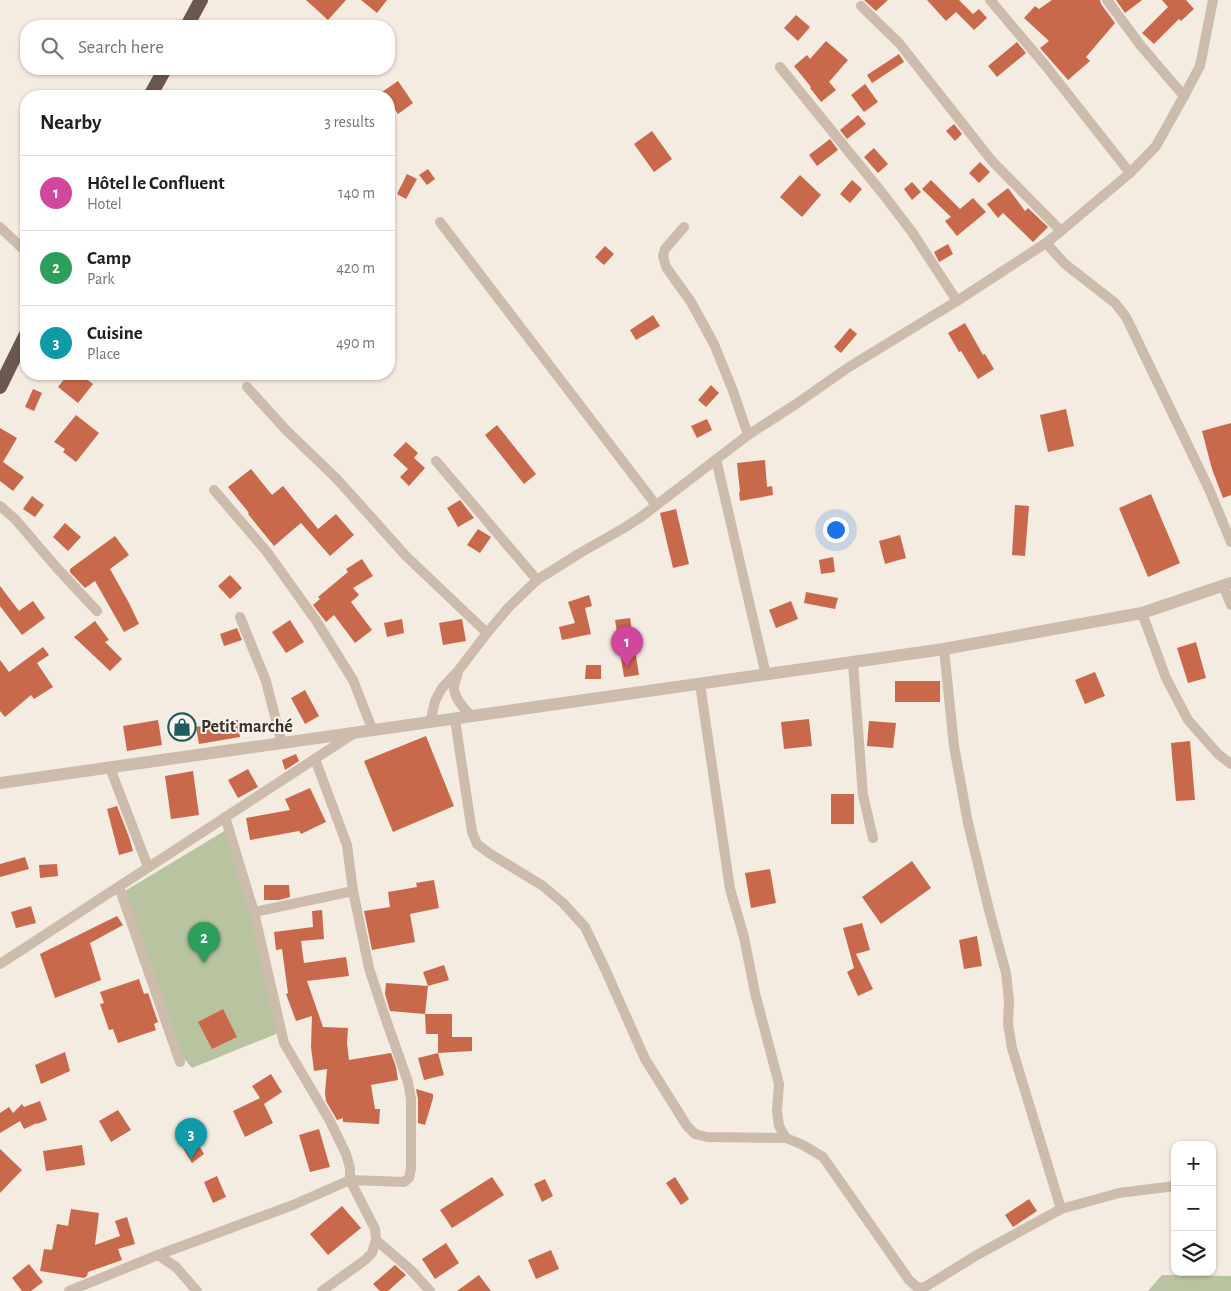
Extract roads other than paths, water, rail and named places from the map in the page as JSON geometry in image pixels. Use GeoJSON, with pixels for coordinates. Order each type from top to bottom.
{"type":"FeatureCollection","features":[{"type":"Feature","properties":{"kind":"highway"},"geometry":{"type":"LineString","coordinates":[[190,20],[201,0]]}},
{"type":"Feature","properties":{"kind":"highway"},"geometry":{"type":"LineString","coordinates":[[153,90],[162,75]]}},
{"type":"Feature","properties":{"kind":"highway"},"geometry":{"type":"LineString","coordinates":[[0,387],[20,346]]}},
{"type":"Feature","properties":{"kind":"street"},"geometry":{"type":"LineString","coordinates":[[990,0],[1045,65],[1130,173]]}},
{"type":"Feature","properties":{"kind":"street"},"geometry":{"type":"LineString","coordinates":[[1107,0],[1141,46],[1184,96]]}},
{"type":"Feature","properties":{"kind":"street"},"geometry":{"type":"LineString","coordinates":[[430,723],[435,702],[442,688],[458,671],[486,633],[537,580],[624,528],[748,435],[849,367],[957,301],[1046,243],[1130,173],[1156,146],[1200,66],[1213,0]]}},
{"type":"Feature","properties":{"kind":"street"},"geometry":{"type":"LineString","coordinates":[[861,6],[900,43],[992,161],[1061,231]]}},
{"type":"Feature","properties":{"kind":"street"},"geometry":{"type":"LineString","coordinates":[[780,66],[912,232],[957,301]]}},
{"type":"Feature","properties":{"kind":"street"},"geometry":{"type":"LineString","coordinates":[[440,222],[656,505]]}},
{"type":"Feature","properties":{"kind":"street"},"geometry":{"type":"LineString","coordinates":[[0,227],[20,246]]}},
{"type":"Feature","properties":{"kind":"street"},"geometry":{"type":"LineString","coordinates":[[684,227],[665,249],[663,256],[666,267],[691,302],[714,344],[748,435]]}},
{"type":"Feature","properties":{"kind":"street"},"geometry":{"type":"LineString","coordinates":[[1046,243],[1065,264],[1116,303],[1126,317],[1209,489],[1231,542]]}},
{"type":"Feature","properties":{"kind":"street"},"geometry":{"type":"LineString","coordinates":[[247,387],[287,431],[336,478],[406,556],[486,633]]}},
{"type":"Feature","properties":{"kind":"street"},"geometry":{"type":"LineString","coordinates":[[716,459],[766,675]]}},
{"type":"Feature","properties":{"kind":"street"},"geometry":{"type":"LineString","coordinates":[[436,461],[537,580]]}},
{"type":"Feature","properties":{"kind":"street"},"geometry":{"type":"LineString","coordinates":[[214,490],[267,552],[315,619],[353,680],[374,731]]}},
{"type":"Feature","properties":{"kind":"street"},"geometry":{"type":"LineString","coordinates":[[0,506],[15,519],[97,611]]}},
{"type":"Feature","properties":{"kind":"street"},"geometry":{"type":"LineString","coordinates":[[0,783],[944,650],[1142,613],[1227,584],[1231,605]]}},
{"type":"Feature","properties":{"kind":"street"},"geometry":{"type":"LineString","coordinates":[[1142,613],[1166,678],[1188,720],[1218,754],[1231,764]]}},
{"type":"Feature","properties":{"kind":"street"},"geometry":{"type":"LineString","coordinates":[[240,617],[266,681],[282,744]]}},
{"type":"Feature","properties":{"kind":"street"},"geometry":{"type":"LineString","coordinates":[[944,650],[956,756],[970,833],[1006,972],[1010,1001],[1008,1024],[1012,1048],[1061,1209]]}},
{"type":"Feature","properties":{"kind":"street"},"geometry":{"type":"LineString","coordinates":[[853,662],[863,794],[873,838]]}},
{"type":"Feature","properties":{"kind":"street"},"geometry":{"type":"LineString","coordinates":[[458,671],[454,688],[456,697],[462,707],[472,717]]}},
{"type":"Feature","properties":{"kind":"street"},"geometry":{"type":"LineString","coordinates":[[700,684],[730,889],[744,937],[755,993],[779,1084],[777,1111],[780,1126],[786,1138]]}},
{"type":"Feature","properties":{"kind":"street"},"geometry":{"type":"LineString","coordinates":[[455,720],[472,832],[478,844],[489,853],[543,886],[563,903],[585,927],[645,1059],[688,1126],[695,1134],[707,1137],[786,1138],[803,1145],[823,1157],[909,1280],[918,1288],[925,1287],[977,1255],[1061,1209],[1119,1193],[1171,1186]]}},
{"type":"Feature","properties":{"kind":"street"},"geometry":{"type":"LineString","coordinates":[[0,964],[352,734]]}},
{"type":"Feature","properties":{"kind":"street"},"geometry":{"type":"LineString","coordinates":[[69,1291],[158,1255],[293,1205],[350,1180],[404,1182],[409,1178],[411,1169],[411,1099],[408,1082],[370,968],[353,891],[347,845],[315,759]]}},
{"type":"Feature","properties":{"kind":"street"},"geometry":{"type":"LineString","coordinates":[[110,768],[148,867]]}},
{"type":"Feature","properties":{"kind":"street"},"geometry":{"type":"LineString","coordinates":[[225,817],[254,912],[284,1042],[330,1121],[346,1154],[350,1168],[350,1180],[375,1229],[376,1240],[372,1253],[322,1291]]}},
{"type":"Feature","properties":{"kind":"street"},"geometry":{"type":"LineString","coordinates":[[119,886],[180,1062]]}},
{"type":"Feature","properties":{"kind":"street"},"geometry":{"type":"LineString","coordinates":[[254,912],[353,891]]}},
{"type":"Feature","properties":{"kind":"street"},"geometry":{"type":"LineString","coordinates":[[376,1240],[411,1270],[430,1291]]}},
{"type":"Feature","properties":{"kind":"street"},"geometry":{"type":"LineString","coordinates":[[158,1255],[176,1268],[197,1291]]}},
{"type":"Feature","properties":{"kind":"place","name":"Hôtel le Confluent"},"geometry":{"type":"Point","coordinates":[627,667]}},
{"type":"Feature","properties":{"kind":"place","name":"Petit marché"},"geometry":{"type":"Point","coordinates":[182,727]}},
{"type":"Feature","properties":{"kind":"place","name":"Camp"},"geometry":{"type":"Point","coordinates":[204,963]}},
{"type":"Feature","properties":{"kind":"place","name":"Cuisine"},"geometry":{"type":"Point","coordinates":[191,1159]}}]}
